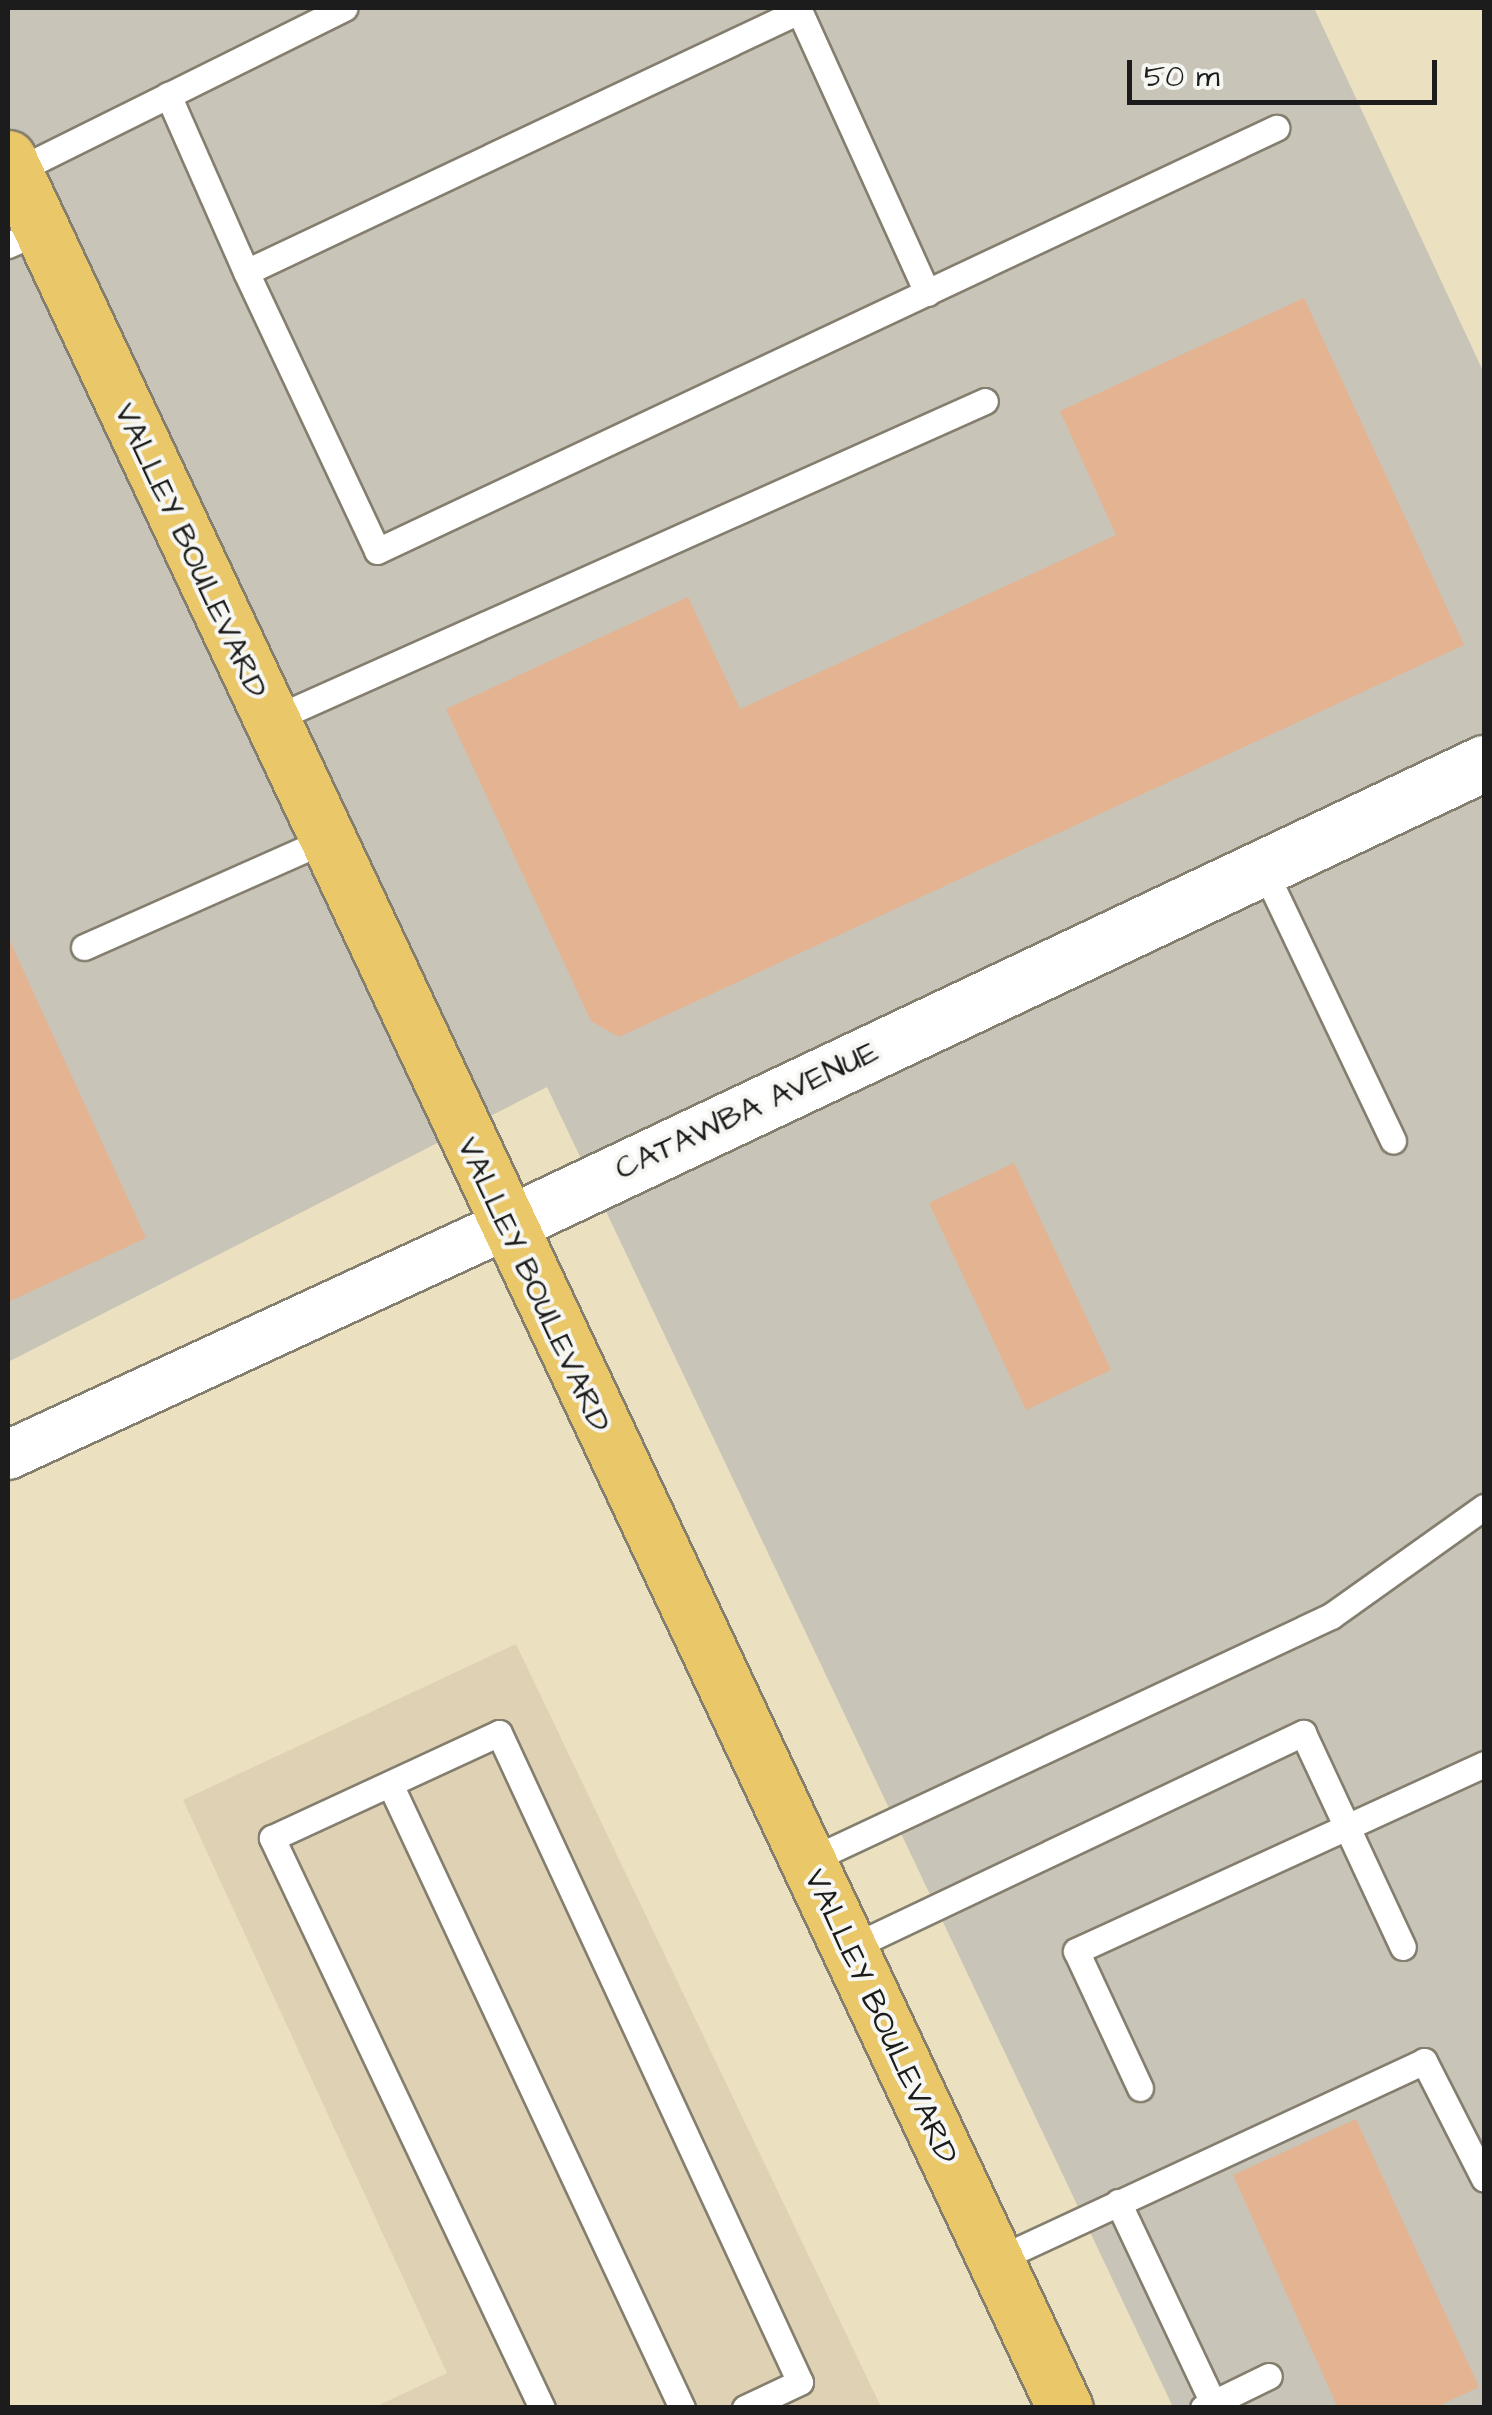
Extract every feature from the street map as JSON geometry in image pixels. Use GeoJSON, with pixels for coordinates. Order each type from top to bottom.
{"type":"FeatureCollection","features":[{"type":"Feature","properties":{"kind":"main road","name":"VALLEY BOULEVARD"},"geometry":{"type":"LineString","coordinates":[[10,165],[24,237],[269,721],[504,1226],[1065,2407]]}},
{"type":"Feature","properties":{"kind":"street","name":"CATAWBA AVENUE"},"geometry":{"type":"LineString","coordinates":[[8,1455],[504,1226],[1484,763]]}},
{"type":"Feature","properties":{"kind":"lane"},"geometry":{"type":"LineString","coordinates":[[10,165],[168,95],[344,8]]}},
{"type":"Feature","properties":{"kind":"lane"},"geometry":{"type":"LineString","coordinates":[[246,272],[799,9],[927,292]]}},
{"type":"Feature","properties":{"kind":"lane"},"geometry":{"type":"LineString","coordinates":[[168,95],[246,272],[378,552],[1276,128]]}},
{"type":"Feature","properties":{"kind":"lane"},"geometry":{"type":"LineString","coordinates":[[269,721],[985,401]]}},
{"type":"Feature","properties":{"kind":"lane"},"geometry":{"type":"LineString","coordinates":[[84,947],[324,840]]}},
{"type":"Feature","properties":{"kind":"lane"},"geometry":{"type":"LineString","coordinates":[[1262,868],[1393,1141]]}},
{"type":"Feature","properties":{"kind":"lane"},"geometry":{"type":"LineString","coordinates":[[806,1862],[1331,1616],[1484,1508]]}},
{"type":"Feature","properties":{"kind":"lane"},"geometry":{"type":"LineString","coordinates":[[542,2408],[272,1838],[499,1733],[800,2382],[745,2408]]}},
{"type":"Feature","properties":{"kind":"lane"},"geometry":{"type":"LineString","coordinates":[[848,1949],[1303,1733],[1402,1948]]}},
{"type":"Feature","properties":{"kind":"lane"},"geometry":{"type":"LineString","coordinates":[[1140,2088],[1076,1952],[1484,1764]]}},
{"type":"Feature","properties":{"kind":"lane"},"geometry":{"type":"LineString","coordinates":[[390,1784],[682,2408]]}},
{"type":"Feature","properties":{"kind":"lane"},"geometry":{"type":"LineString","coordinates":[[996,2260],[1424,2061],[1484,2180]]}},
{"type":"Feature","properties":{"kind":"lane"},"geometry":{"type":"LineString","coordinates":[[1118,2202],[1208,2405],[1268,2376]]}},
{"type":"Feature","properties":{"kind":"shaded area"},"geometry":{"type":"Polygon","coordinates":[[[8,8],[1314,8],[1484,373],[1484,2407],[1173,2407],[547,1087],[8,1362],[8,8]]]}},
{"type":"Feature","properties":{"kind":"shaded area"},"geometry":{"type":"Polygon","coordinates":[[[516,1644],[881,2407],[375,2407],[447,2373],[183,1800],[516,1644]]]}},
{"type":"Feature","properties":{"kind":"building"},"geometry":{"type":"Polygon","coordinates":[[[1304,298],[1464,645],[619,1037],[591,1021],[446,709],[688,597],[740,709],[1116,535],[1060,411],[1304,298]]]}},
{"type":"Feature","properties":{"kind":"building"},"geometry":{"type":"Polygon","coordinates":[[[8,937],[146,1238],[8,1302],[8,937]]]}},
{"type":"Feature","properties":{"kind":"building"},"geometry":{"type":"Polygon","coordinates":[[[1014,1163],[1111,1370],[1026,1410],[929,1203],[1014,1163]]]}},
{"type":"Feature","properties":{"kind":"building"},"geometry":{"type":"Polygon","coordinates":[[[1356,2119],[1479,2387],[1434,2408],[1338,2408],[1233,2175],[1356,2119]]]}}]}
